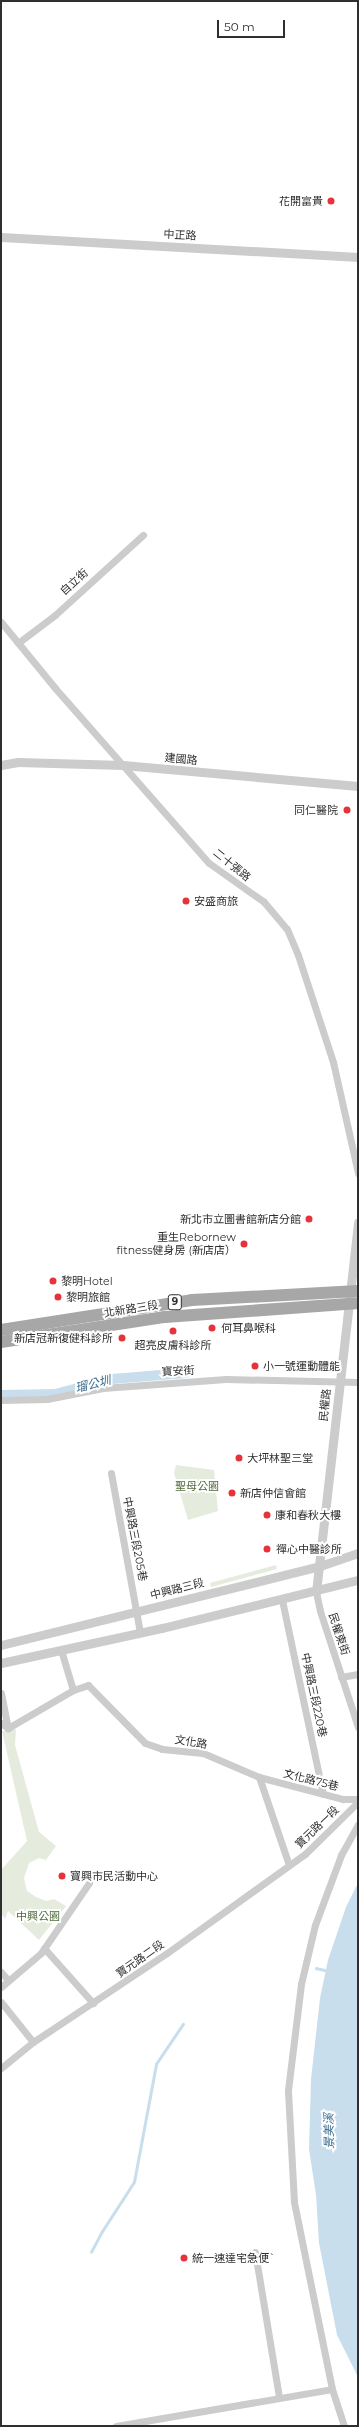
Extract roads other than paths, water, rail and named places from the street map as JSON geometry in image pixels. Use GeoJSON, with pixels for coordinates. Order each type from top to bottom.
{"type":"FeatureCollection","features":[{"type":"Feature","properties":{"kind":"main road","name":"北新路三段"},"geometry":{"type":"LineString","coordinates":[[1,1330],[192,1300],[354,1292]]}},
{"type":"Feature","properties":{"kind":"main road","name":"北新路三段"},"geometry":{"type":"LineString","coordinates":[[1,1342],[165,1317],[353,1304]]}},
{"type":"Feature","properties":{"kind":"street","name":"中正路"},"geometry":{"type":"LineString","coordinates":[[1,237],[358,257]]}},
{"type":"Feature","properties":{"kind":"street","name":"自立街"},"geometry":{"type":"LineString","coordinates":[[18,643],[55,615],[143,535]]}},
{"type":"Feature","properties":{"kind":"street","name":"二十張路"},"geometry":{"type":"LineString","coordinates":[[1,622],[123,765],[210,863],[264,902],[287,929],[298,956],[332,1062],[358,1173]]}},
{"type":"Feature","properties":{"kind":"street","name":"建國路"},"geometry":{"type":"LineString","coordinates":[[1,765],[18,762],[123,765],[358,786]]}},
{"type":"Feature","properties":{"kind":"street","name":"民權路"},"geometry":{"type":"LineString","coordinates":[[316,1592],[340,1382],[353,1304],[358,1222]]}},
{"type":"Feature","properties":{"kind":"street","name":"寶安街"},"geometry":{"type":"LineString","coordinates":[[1,1400],[48,1399],[102,1388],[226,1379],[358,1382]]}},
{"type":"Feature","properties":{"kind":"street","name":"中興路三段205巷"},"geometry":{"type":"LineString","coordinates":[[110,1473],[140,1632]]}},
{"type":"Feature","properties":{"kind":"street","name":"中興路三段"},"geometry":{"type":"LineString","coordinates":[[1,1645],[320,1566],[358,1553]]}},
{"type":"Feature","properties":{"kind":"street"},"geometry":{"type":"LineString","coordinates":[[1,1663],[282,1600],[358,1580]]}},
{"type":"Feature","properties":{"kind":"street","name":"民權東街"},"geometry":{"type":"LineString","coordinates":[[316,1592],[320,1612],[358,1727]]}},
{"type":"Feature","properties":{"kind":"street","name":"中興路三段220巷"},"geometry":{"type":"LineString","coordinates":[[282,1600],[323,1794]]}},
{"type":"Feature","properties":{"kind":"street"},"geometry":{"type":"LineString","coordinates":[[61,1650],[73,1690]]}},
{"type":"Feature","properties":{"kind":"street"},"geometry":{"type":"LineString","coordinates":[[341,1677],[358,1674]]}},
{"type":"Feature","properties":{"kind":"street","name":"文化路"},"geometry":{"type":"LineString","coordinates":[[8,1728],[73,1690],[88,1685],[146,1743],[162,1749],[203,1753],[259,1777]]}},
{"type":"Feature","properties":{"kind":"street"},"geometry":{"type":"LineString","coordinates":[[1,1693],[8,1728]]}},
{"type":"Feature","properties":{"kind":"street"},"geometry":{"type":"LineString","coordinates":[[1,1722],[8,1728]]}},
{"type":"Feature","properties":{"kind":"street"},"geometry":{"type":"LineString","coordinates":[[259,1777],[289,1866]]}},
{"type":"Feature","properties":{"kind":"street","name":"文化路75巷"},"geometry":{"type":"LineString","coordinates":[[259,1777],[343,1799],[358,1799]]}},
{"type":"Feature","properties":{"kind":"street","name":"寶元路一段"},"geometry":{"type":"LineString","coordinates":[[289,1866],[305,1854],[358,1802]]}},
{"type":"Feature","properties":{"kind":"street"},"geometry":{"type":"LineString","coordinates":[[344,2426],[332,2389],[294,2202],[288,2090],[301,1984],[315,1925],[341,1855],[358,1824]]}},
{"type":"Feature","properties":{"kind":"street","name":"寶元路二段"},"geometry":{"type":"LineString","coordinates":[[1,2068],[33,2042],[93,2003],[289,1866]]}},
{"type":"Feature","properties":{"kind":"street"},"geometry":{"type":"LineString","coordinates":[[1,1986],[44,1948],[89,1883]]}},
{"type":"Feature","properties":{"kind":"street"},"geometry":{"type":"LineString","coordinates":[[44,1948],[93,2003]]}},
{"type":"Feature","properties":{"kind":"street"},"geometry":{"type":"LineString","coordinates":[[1,1972],[8,1980]]}},
{"type":"Feature","properties":{"kind":"street"},"geometry":{"type":"LineString","coordinates":[[1,2002],[33,2042]]}},
{"type":"Feature","properties":{"kind":"street"},"geometry":{"type":"LineString","coordinates":[[255,2252],[279,2397]]}},
{"type":"Feature","properties":{"kind":"street"},"geometry":{"type":"LineString","coordinates":[[116,2426],[332,2389]]}},
{"type":"Feature","properties":{"kind":"water","name":"景美溪"},"geometry":{"type":"Polygon","coordinates":[[[358,1883],[358,2377],[337,2335],[319,2243],[316,2195],[309,2149],[311,2079],[320,1998],[328,1960],[346,1907],[358,1883]]]}},
{"type":"Feature","properties":{"kind":"waterway","name":"瑠公圳"},"geometry":{"type":"LineString","coordinates":[[1,1395],[55,1394],[112,1379],[186,1373]]}},
{"type":"Feature","properties":{"kind":"waterway"},"geometry":{"type":"LineString","coordinates":[[316,1968],[329,1971]]}},
{"type":"Feature","properties":{"kind":"waterway"},"geometry":{"type":"LineString","coordinates":[[91,2252],[101,2233],[134,2182],[156,2064],[183,2024]]}},
{"type":"Feature","properties":{"kind":"place","name":"花開富貴"},"geometry":{"type":"Point","coordinates":[331,201]}},
{"type":"Feature","properties":{"kind":"place","name":"同仁醫院"},"geometry":{"type":"Point","coordinates":[347,810]}},
{"type":"Feature","properties":{"kind":"place","name":"安盛商旅"},"geometry":{"type":"Point","coordinates":[186,901]}},
{"type":"Feature","properties":{"kind":"place","name":"新北市立圖書館新店分館"},"geometry":{"type":"Point","coordinates":[309,1219]}},
{"type":"Feature","properties":{"kind":"place","name":"重生Rebornew fitness健身房 (新店店）"},"geometry":{"type":"Point","coordinates":[244,1244]}},
{"type":"Feature","properties":{"kind":"place","name":"黎明Hotel"},"geometry":{"type":"Point","coordinates":[53,1281]}},
{"type":"Feature","properties":{"kind":"place","name":"黎明旅館"},"geometry":{"type":"Point","coordinates":[58,1297]}},
{"type":"Feature","properties":{"kind":"place","name":"何耳鼻喉科"},"geometry":{"type":"Point","coordinates":[212,1328]}},
{"type":"Feature","properties":{"kind":"place","name":"超亮皮膚科診所"},"geometry":{"type":"Point","coordinates":[173,1331]}},
{"type":"Feature","properties":{"kind":"place","name":"新店冠新復健科診所"},"geometry":{"type":"Point","coordinates":[122,1338]}},
{"type":"Feature","properties":{"kind":"place","name":"小一號運動體能"},"geometry":{"type":"Point","coordinates":[255,1366]}},
{"type":"Feature","properties":{"kind":"place","name":"大坪林聖三堂"},"geometry":{"type":"Point","coordinates":[239,1458]}},
{"type":"Feature","properties":{"kind":"place","name":"新店仲信會館"},"geometry":{"type":"Point","coordinates":[232,1493]}},
{"type":"Feature","properties":{"kind":"place","name":"康和春秋大樓"},"geometry":{"type":"Point","coordinates":[267,1515]}},
{"type":"Feature","properties":{"kind":"place","name":"禪心中醫診所"},"geometry":{"type":"Point","coordinates":[267,1549]}},
{"type":"Feature","properties":{"kind":"place","name":"寶興市民活動中心"},"geometry":{"type":"Point","coordinates":[62,1876]}},
{"type":"Feature","properties":{"kind":"place","name":"統一速達宅急便ˋ"},"geometry":{"type":"Point","coordinates":[184,2258]}},
{"type":"Feature","properties":{"kind":"park label","name":"聖母公園"},"geometry":{"type":"Point","coordinates":[197,1486]}},
{"type":"Feature","properties":{"kind":"park label","name":"中興公園"},"geometry":{"type":"Point","coordinates":[38,1916]}}]}
